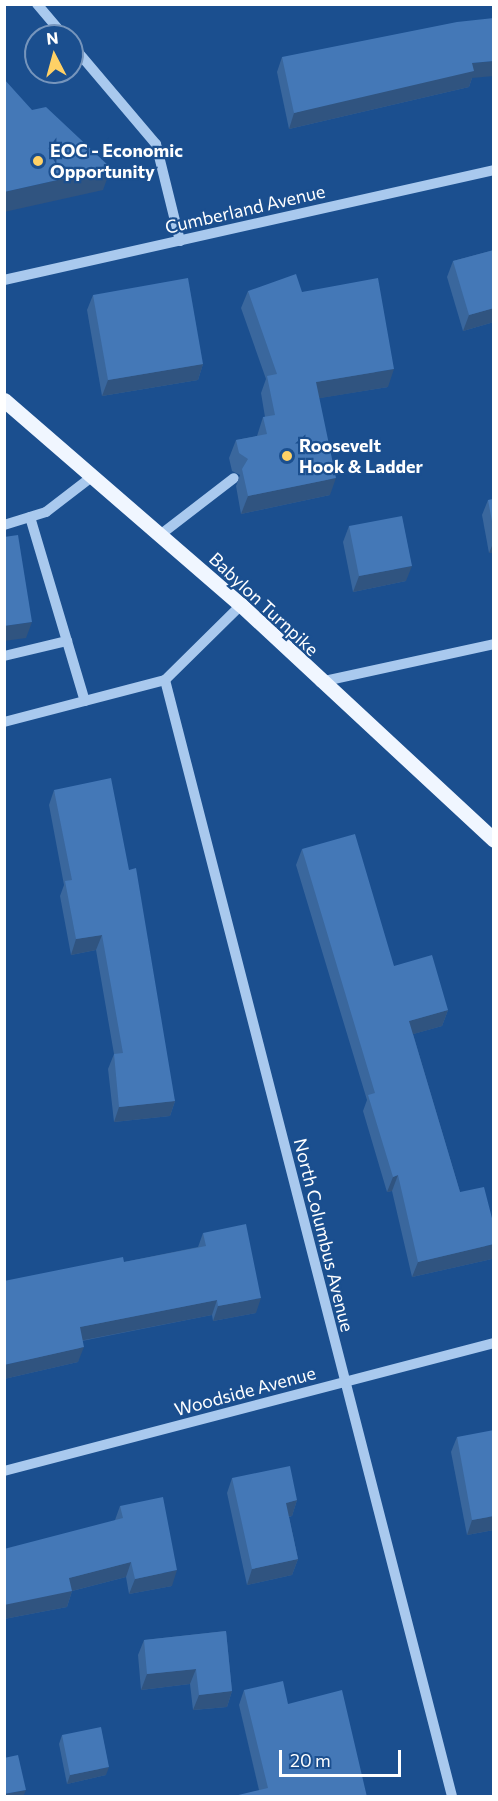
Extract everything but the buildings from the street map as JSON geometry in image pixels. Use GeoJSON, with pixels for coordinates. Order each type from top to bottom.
{"type":"FeatureCollection","features":[{"type":"Feature","properties":{"kind":"main road","name":"Babylon Turnpike"},"geometry":{"type":"LineString","coordinates":[[4,400],[10,413],[93,476],[241,605],[320,682],[494,840]]}},
{"type":"Feature","properties":{"kind":"street"},"geometry":{"type":"LineString","coordinates":[[37,4],[54,24]]}},
{"type":"Feature","properties":{"kind":"street"},"geometry":{"type":"LineString","coordinates":[[84,59],[156,144],[180,241]]}},
{"type":"Feature","properties":{"kind":"street","name":"Cumberland Avenue"},"geometry":{"type":"LineString","coordinates":[[4,280],[494,170]]}},
{"type":"Feature","properties":{"kind":"street"},"geometry":{"type":"LineString","coordinates":[[4,525],[46,512],[93,476]]}},
{"type":"Feature","properties":{"kind":"street"},"geometry":{"type":"LineString","coordinates":[[160,535],[234,478]]}},
{"type":"Feature","properties":{"kind":"street"},"geometry":{"type":"LineString","coordinates":[[30,517],[85,701]]}},
{"type":"Feature","properties":{"kind":"street"},"geometry":{"type":"LineString","coordinates":[[4,722],[165,681],[241,605]]}},
{"type":"Feature","properties":{"kind":"street"},"geometry":{"type":"LineString","coordinates":[[4,656],[67,641]]}},
{"type":"Feature","properties":{"kind":"street"},"geometry":{"type":"LineString","coordinates":[[320,682],[494,644]]}},
{"type":"Feature","properties":{"kind":"street","name":"North Columbus Avenue"},"geometry":{"type":"LineString","coordinates":[[165,681],[452,1797]]}},
{"type":"Feature","properties":{"kind":"street","name":"Woodside Avenue"},"geometry":{"type":"LineString","coordinates":[[4,1471],[494,1343]]}},
{"type":"Feature","properties":{"kind":"place","name":"EOC - Economic Opportunity"},"geometry":{"type":"Point","coordinates":[38,161]}},
{"type":"Feature","properties":{"kind":"place","name":"Roosevelt Hook & Ladder"},"geometry":{"type":"Point","coordinates":[287,456]}}]}
